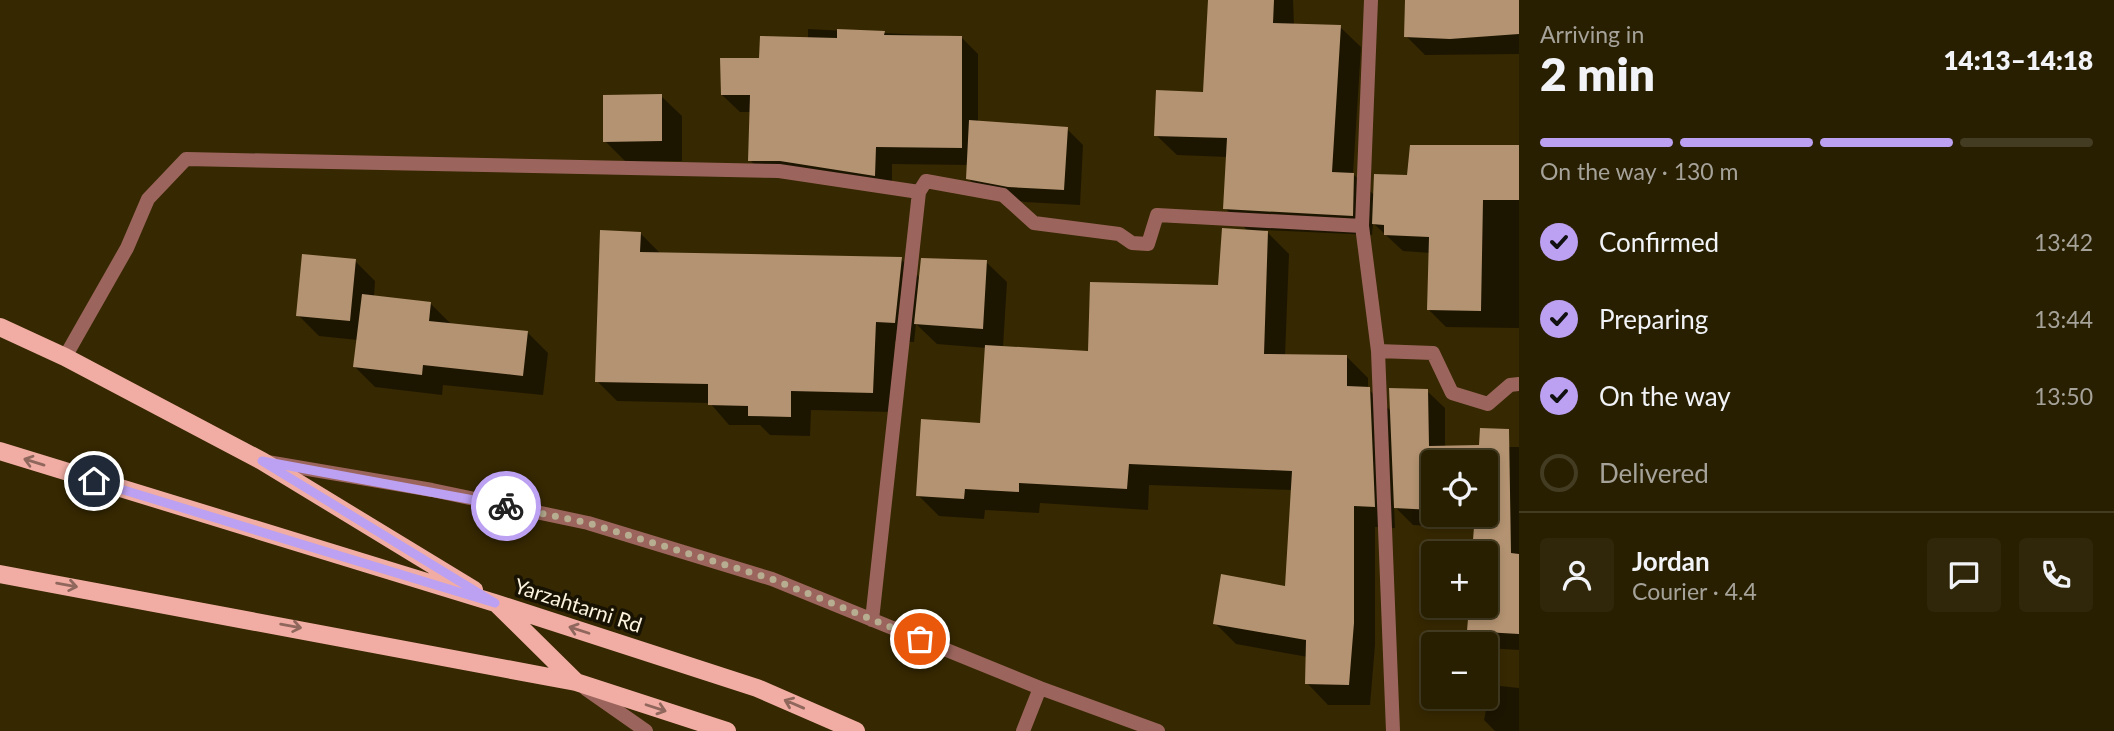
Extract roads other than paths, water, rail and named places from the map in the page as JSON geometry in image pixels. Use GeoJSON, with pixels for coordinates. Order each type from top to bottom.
{"type":"FeatureCollection","features":[{"type":"Feature","properties":{"kind":"main road"},"geometry":{"type":"LineString","coordinates":[[0,327],[65,357],[262,461],[495,603],[576,682]]}},
{"type":"Feature","properties":{"kind":"main road","name":"Yarzahtarni Rd"},"geometry":{"type":"LineString","coordinates":[[0,451],[495,603],[757,688],[856,731]]}},
{"type":"Feature","properties":{"kind":"main road"},"geometry":{"type":"LineString","coordinates":[[0,574],[576,682],[727,731]]}},
{"type":"Feature","properties":{"kind":"street"},"geometry":{"type":"LineString","coordinates":[[1371,0],[1362,226],[1378,352],[1393,731]]}},
{"type":"Feature","properties":{"kind":"street"},"geometry":{"type":"LineString","coordinates":[[65,357],[127,248],[148,199],[187,159],[779,171],[919,192]]}},
{"type":"Feature","properties":{"kind":"street"},"geometry":{"type":"LineString","coordinates":[[872,620],[919,192],[926,181],[1003,195],[1034,223],[1119,234],[1132,243],[1148,244],[1157,215],[1362,226]]}},
{"type":"Feature","properties":{"kind":"street"},"geometry":{"type":"LineString","coordinates":[[1378,352],[1433,353],[1452,393],[1488,404],[1510,385],[1519,384]]}},
{"type":"Feature","properties":{"kind":"street"},"geometry":{"type":"LineString","coordinates":[[262,461],[432,490],[588,523],[772,579],[1040,688],[1158,731]]}},
{"type":"Feature","properties":{"kind":"street"},"geometry":{"type":"LineString","coordinates":[[576,682],[646,731]]}},
{"type":"Feature","properties":{"kind":"street"},"geometry":{"type":"LineString","coordinates":[[1023,731],[1040,688]]}}]}
